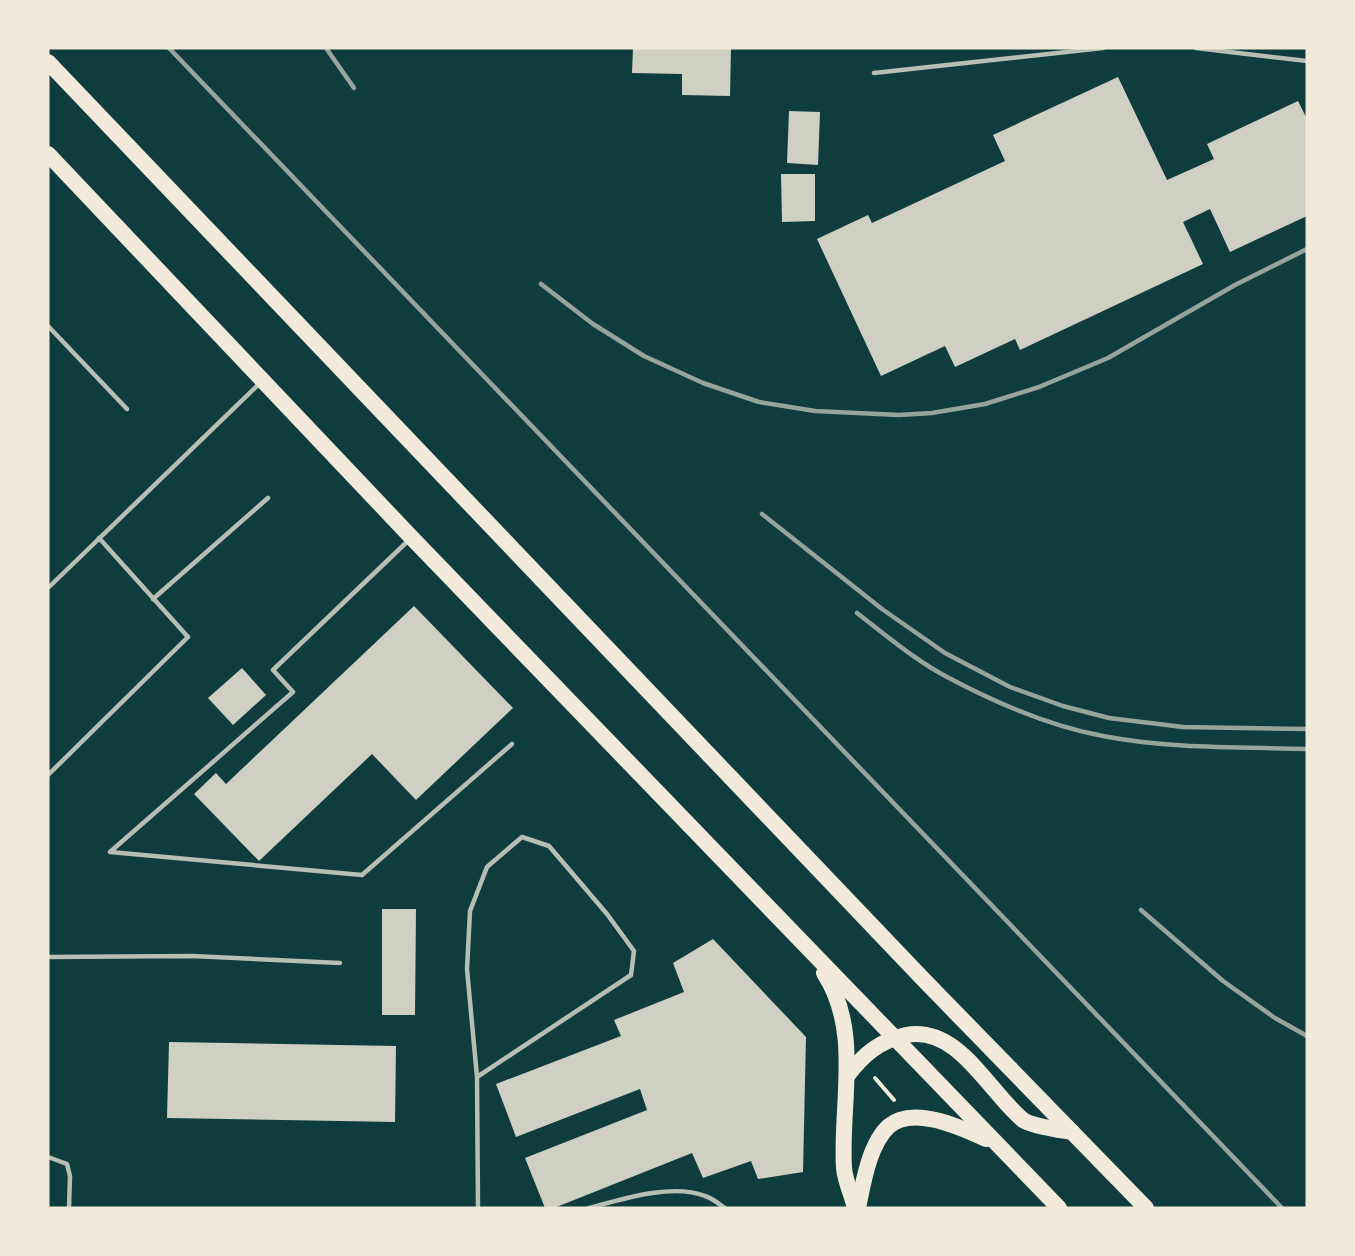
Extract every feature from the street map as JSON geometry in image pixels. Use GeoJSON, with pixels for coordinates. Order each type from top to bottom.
{"type":"FeatureCollection","features":[{"type":"Feature","properties":{"kind":"highway"},"geometry":{"type":"LineString","coordinates":[[48,62],[1146,1208]]}},
{"type":"Feature","properties":{"kind":"highway"},"geometry":{"type":"LineString","coordinates":[[48,154],[411,538],[1059,1208]]}},
{"type":"Feature","properties":{"kind":"highway"},"geometry":{"type":"LineString","coordinates":[[809,950],[827,978],[841,1014],[846,1042],[847,1076],[844,1170],[856,1208]]}},
{"type":"Feature","properties":{"kind":"highway"},"geometry":{"type":"LineString","coordinates":[[847,1076],[875,1046],[893,1038],[914,1034],[936,1037],[946,1041],[959,1052],[1025,1121],[1072,1132]]}},
{"type":"Feature","properties":{"kind":"highway"},"geometry":{"type":"LineString","coordinates":[[856,1208],[867,1166],[879,1139],[889,1126],[904,1120],[933,1119],[954,1124],[996,1144]]}},
{"type":"Feature","properties":{"kind":"lane"},"geometry":{"type":"LineString","coordinates":[[874,73],[1103,48]]}},
{"type":"Feature","properties":{"kind":"lane"},"geometry":{"type":"LineString","coordinates":[[1196,48],[1307,61]]}},
{"type":"Feature","properties":{"kind":"lane"},"geometry":{"type":"LineString","coordinates":[[48,326],[127,408]]}},
{"type":"Feature","properties":{"kind":"lane"},"geometry":{"type":"LineString","coordinates":[[48,588],[262,381]]}},
{"type":"Feature","properties":{"kind":"lane"},"geometry":{"type":"LineString","coordinates":[[153,598],[268,498]]}},
{"type":"Feature","properties":{"kind":"lane"},"geometry":{"type":"LineString","coordinates":[[48,775],[188,638],[99,538]]}},
{"type":"Feature","properties":{"kind":"lane"},"geometry":{"type":"LineString","coordinates":[[411,538],[273,670],[293,692],[110,852],[362,875],[512,744]]}},
{"type":"Feature","properties":{"kind":"lane"},"geometry":{"type":"LineString","coordinates":[[477,1077],[631,975],[634,951],[607,914],[549,846],[522,837],[487,867],[470,910],[467,969],[477,1077],[478,1208]]}},
{"type":"Feature","properties":{"kind":"lane"},"geometry":{"type":"LineString","coordinates":[[48,957],[192,956],[339,963]]}},
{"type":"Feature","properties":{"kind":"lane"},"geometry":{"type":"LineString","coordinates":[[48,1157],[67,1164],[70,1176],[69,1208]]}},
{"type":"Feature","properties":{"kind":"lane"},"geometry":{"type":"LineString","coordinates":[[589,1208],[626,1198],[675,1191],[705,1195],[725,1208]]}},
{"type":"Feature","properties":{"kind":"path"},"geometry":{"type":"LineString","coordinates":[[872,1075],[898,1105]]}},
{"type":"Feature","properties":{"kind":"building"},"geometry":{"type":"Polygon","coordinates":[[[633,48],[731,48],[730,96],[682,95],[682,74],[632,73],[633,48]]]}},
{"type":"Feature","properties":{"kind":"building"},"geometry":{"type":"Polygon","coordinates":[[[1118,77],[1167,180],[1214,159],[1207,144],[1298,101],[1307,119],[1307,216],[1230,252],[1210,209],[1183,222],[1203,264],[1020,350],[1015,339],[955,367],[945,346],[881,376],[817,239],[868,215],[872,223],[1005,161],[993,135],[1118,77]]]}},
{"type":"Feature","properties":{"kind":"building"},"geometry":{"type":"Polygon","coordinates":[[[789,111],[820,112],[818,165],[787,163],[789,111]]]}},
{"type":"Feature","properties":{"kind":"building"},"geometry":{"type":"Polygon","coordinates":[[[781,174],[815,174],[815,221],[782,222],[781,174]]]}},
{"type":"Feature","properties":{"kind":"building"},"geometry":{"type":"Polygon","coordinates":[[[414,606],[513,708],[416,800],[372,754],[259,861],[194,794],[216,773],[226,784],[414,606]]]}},
{"type":"Feature","properties":{"kind":"building"},"geometry":{"type":"Polygon","coordinates":[[[242,668],[266,695],[233,725],[208,698],[242,668]]]}},
{"type":"Feature","properties":{"kind":"building"},"geometry":{"type":"Polygon","coordinates":[[[382,909],[416,909],[415,1015],[382,1015],[382,909]]]}},
{"type":"Feature","properties":{"kind":"building"},"geometry":{"type":"Polygon","coordinates":[[[713,939],[806,1037],[803,1172],[758,1179],[751,1161],[703,1178],[692,1153],[554,1208],[545,1208],[525,1158],[647,1110],[640,1089],[516,1137],[496,1084],[621,1036],[614,1020],[684,992],[673,963],[713,939]]]}},
{"type":"Feature","properties":{"kind":"building"},"geometry":{"type":"Polygon","coordinates":[[[169,1042],[396,1046],[395,1122],[167,1118],[169,1042]]]}},
{"type":"Feature","properties":{"kind":"railway"},"geometry":{"type":"LineString","coordinates":[[169,48],[1282,1208]]}},
{"type":"Feature","properties":{"kind":"railway"},"geometry":{"type":"LineString","coordinates":[[326,48],[354,88]]}},
{"type":"Feature","properties":{"kind":"railway"},"geometry":{"type":"LineString","coordinates":[[541,284],[593,324],[644,356],[703,383],[759,402],[815,411],[899,415],[932,413],[985,404],[1039,387],[1108,358],[1235,285],[1307,249]]}},
{"type":"Feature","properties":{"kind":"railway"},"geometry":{"type":"LineString","coordinates":[[762,514],[882,609],[945,653],[1010,687],[1063,706],[1109,718],[1183,727],[1307,729]]}},
{"type":"Feature","properties":{"kind":"railway"},"geometry":{"type":"LineString","coordinates":[[857,613],[913,656],[949,678],[986,697],[1043,720],[1083,732],[1154,743],[1205,747],[1307,749]]}},
{"type":"Feature","properties":{"kind":"railway"},"geometry":{"type":"LineString","coordinates":[[1141,910],[1223,981],[1275,1018],[1307,1036]]}}]}
